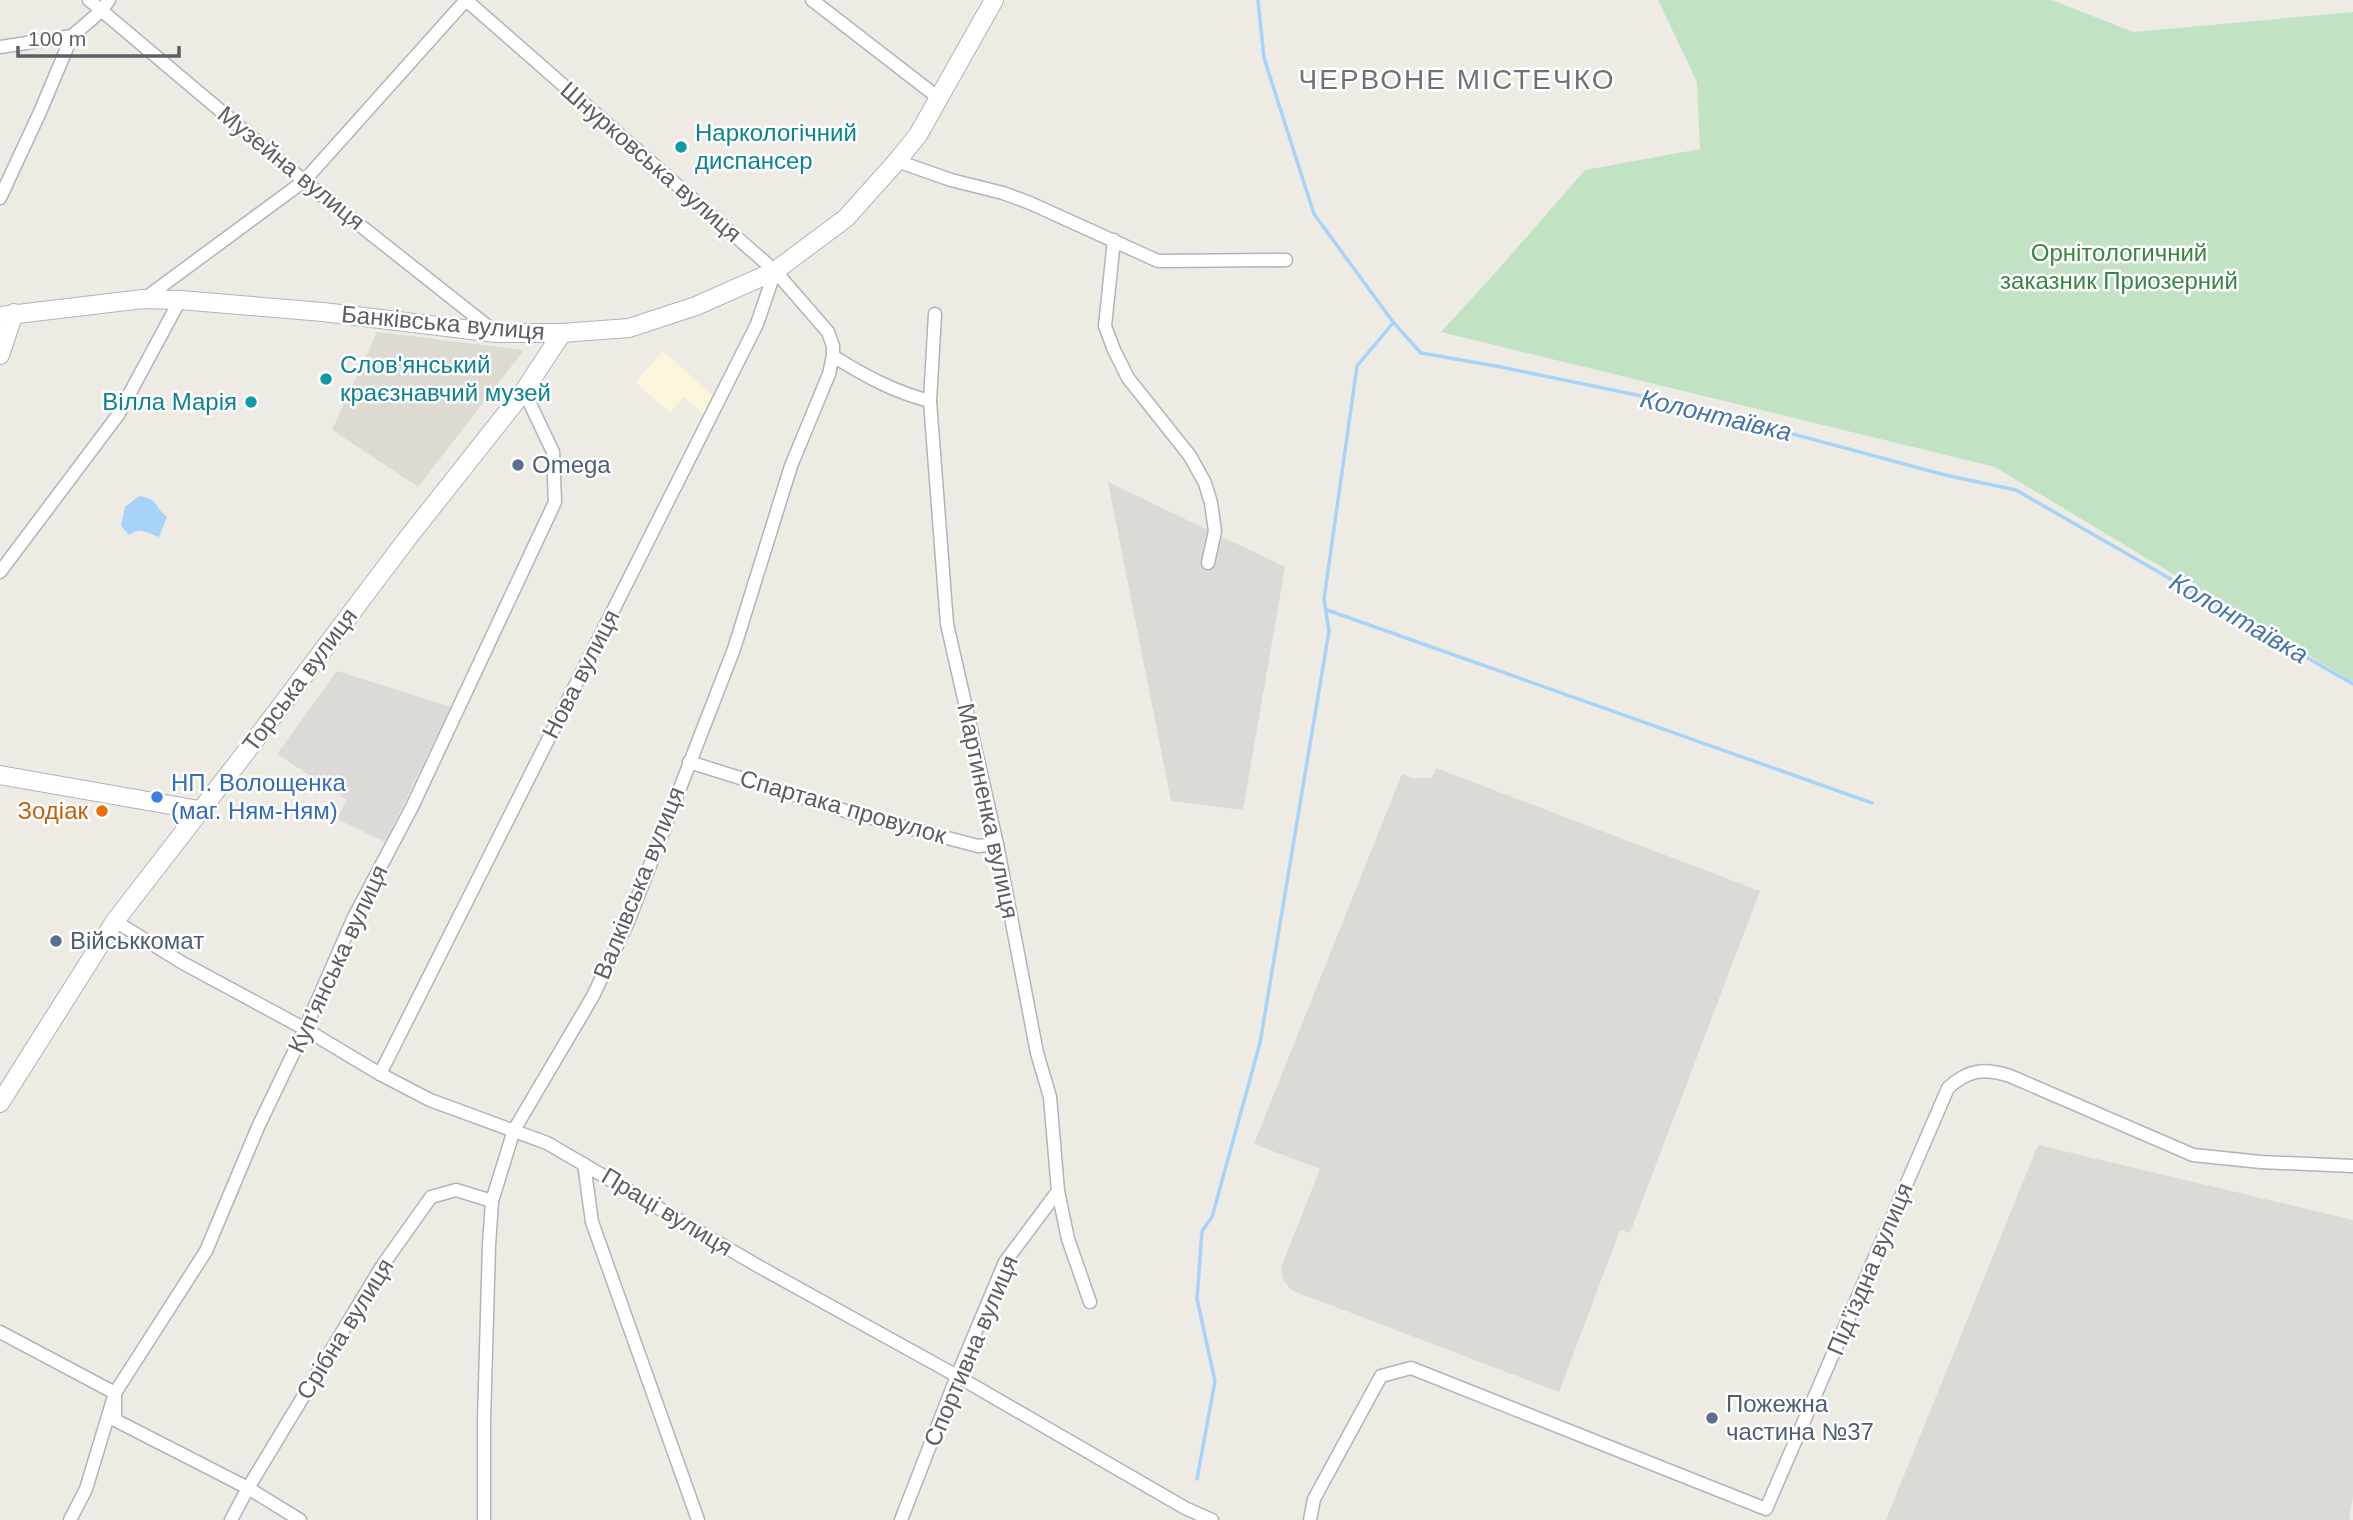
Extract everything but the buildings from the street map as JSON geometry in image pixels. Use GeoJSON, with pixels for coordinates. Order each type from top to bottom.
{"type":"FeatureCollection","features":[{"type":"Feature","properties":{"kind":"main road","name":"Банківська вулиця"},"geometry":{"type":"LineString","coordinates":[[7,314],[143,299],[323,312],[496,333],[562,333],[629,328],[696,306],[775,271],[846,218],[918,135],[994,0]]}},
{"type":"Feature","properties":{"kind":"main road"},"geometry":{"type":"LineString","coordinates":[[0,355],[7,314]]}},
{"type":"Feature","properties":{"kind":"main road","name":"Торська вулиця"},"geometry":{"type":"LineString","coordinates":[[0,1102],[115,921],[524,391],[562,333]]}},
{"type":"Feature","properties":{"kind":"main road"},"geometry":{"type":"LineString","coordinates":[[0,775],[199,810]]}},
{"type":"Feature","properties":{"kind":"street","name":"Музейна вулиця"},"geometry":{"type":"LineString","coordinates":[[89,0],[304,181],[496,333]]}},
{"type":"Feature","properties":{"kind":"street"},"geometry":{"type":"LineString","coordinates":[[0,198],[72,36],[101,11],[109,0]]}},
{"type":"Feature","properties":{"kind":"street"},"geometry":{"type":"LineString","coordinates":[[143,299],[304,181],[466,0]]}},
{"type":"Feature","properties":{"kind":"street","name":"Шнурковська вулиця"},"geometry":{"type":"LineString","coordinates":[[466,0],[775,271],[828,332]]}},
{"type":"Feature","properties":{"kind":"street"},"geometry":{"type":"LineString","coordinates":[[812,0],[940,99]]}},
{"type":"Feature","properties":{"kind":"street"},"geometry":{"type":"LineString","coordinates":[[0,47],[72,36]]}},
{"type":"Feature","properties":{"kind":"street"},"geometry":{"type":"LineString","coordinates":[[897,161],[951,180],[1003,193],[1064,217],[1158,261],[1286,260]]}},
{"type":"Feature","properties":{"kind":"street"},"geometry":{"type":"LineString","coordinates":[[1114,240],[1105,326],[1128,377],[1190,456],[1205,484],[1215,531],[1208,563]]}},
{"type":"Feature","properties":{"kind":"street","name":"Нова вулиця"},"geometry":{"type":"LineString","coordinates":[[380,1074],[757,324],[775,271]]}},
{"type":"Feature","properties":{"kind":"street"},"geometry":{"type":"LineString","coordinates":[[0,572],[118,415],[180,300]]}},
{"type":"Feature","properties":{"kind":"street","name":"Мартиненка вулиця"},"geometry":{"type":"LineString","coordinates":[[935,314],[930,401],[947,624],[998,844],[1037,1053],[1050,1097],[1058,1191],[1068,1238],[1090,1302]]}},
{"type":"Feature","properties":{"kind":"street","name":"Валківська вулиця"},"geometry":{"type":"LineString","coordinates":[[484,1520],[488,1245],[492,1201],[514,1130],[593,996],[622,934],[734,649],[791,466],[829,374],[833,346],[828,332]]}},
{"type":"Feature","properties":{"kind":"street"},"geometry":{"type":"LineString","coordinates":[[833,356],[883,386],[904,395],[930,401]]}},
{"type":"Feature","properties":{"kind":"street","name":"Куп’янська вулиця"},"geometry":{"type":"LineString","coordinates":[[70,1520],[86,1489],[115,1393],[206,1251],[258,1126],[305,1029],[354,917],[412,807],[555,502],[553,452],[524,391]]}},
{"type":"Feature","properties":{"kind":"street","name":"Спартака провулок"},"geometry":{"type":"LineString","coordinates":[[689,762],[852,813],[978,846],[998,844]]}},
{"type":"Feature","properties":{"kind":"street","name":"Праці вулиця"},"geometry":{"type":"LineString","coordinates":[[115,921],[181,961],[430,1100],[547,1143],[758,1266],[957,1376],[1185,1508],[1212,1520]]}},
{"type":"Feature","properties":{"kind":"street","name":"Під’їздна вулиця"},"geometry":{"type":"LineString","coordinates":[[1310,1520],[1314,1499],[1381,1376],[1411,1368],[1766,1508],[1948,1088],[1960,1077],[1968,1074],[1993,1071],[2010,1076],[2193,1155],[2353,1167]]}},
{"type":"Feature","properties":{"kind":"street"},"geometry":{"type":"LineString","coordinates":[[584,1164],[592,1222],[698,1520]]}},
{"type":"Feature","properties":{"kind":"street","name":"Срібна вулиця"},"geometry":{"type":"LineString","coordinates":[[232,1520],[248,1488],[382,1266],[432,1197],[456,1190],[492,1201]]}},
{"type":"Feature","properties":{"kind":"street","name":"Спортивна вулиця"},"geometry":{"type":"LineString","coordinates":[[901,1520],[1005,1262],[1058,1191]]}},
{"type":"Feature","properties":{"kind":"street"},"geometry":{"type":"LineString","coordinates":[[0,1332],[115,1393],[115,1420],[248,1488],[300,1520]]}},
{"type":"Feature","properties":{"kind":"shaded area"},"geometry":{"type":"Polygon","coordinates":[[[377,332],[524,350],[418,487],[332,430],[377,332]]]}},
{"type":"Feature","properties":{"kind":"shaded area"},"geometry":{"type":"Polygon","coordinates":[[[663,351],[717,399],[704,414],[684,397],[670,413],[635,382],[663,351]]]}},
{"type":"Feature","properties":{"kind":"shaded area"},"geometry":{"type":"Polygon","coordinates":[[[1108,482],[1285,567],[1243,810],[1171,801],[1108,482]]]}},
{"type":"Feature","properties":{"kind":"shaded area"},"geometry":{"type":"Polygon","coordinates":[[[337,671],[451,707],[385,842],[337,819],[347,800],[277,754],[337,671]]]}},
{"type":"Feature","properties":{"kind":"shaded area"},"geometry":{"type":"Polygon","coordinates":[[[1436,768],[1760,891],[1630,1233],[1620,1230],[1559,1392],[1291,1290],[1283,1279],[1281,1267],[1320,1169],[1254,1144],[1402,774],[1412,778],[1432,778],[1436,768]]]}},
{"type":"Feature","properties":{"kind":"shaded area"},"geometry":{"type":"Polygon","coordinates":[[[2038,1145],[2353,1220],[2353,1497],[2349,1520],[1886,1520],[2038,1145]]]}},
{"type":"Feature","properties":{"kind":"green space","name":"Орнiтологичний заказник Приозерний"},"geometry":{"type":"Polygon","coordinates":[[[1658,0],[2052,0],[2133,32],[2353,12],[2353,682],[1995,467],[1441,332],[1585,170],[1700,149],[1697,82],[1658,0]]]}},
{"type":"Feature","properties":{"kind":"water"},"geometry":{"type":"Polygon","coordinates":[[[139,496],[154,502],[167,517],[159,537],[141,531],[129,535],[121,526],[125,507],[139,496]]]}},
{"type":"Feature","properties":{"kind":"waterway","name":"Колонтаївка"},"geometry":{"type":"LineString","coordinates":[[1258,0],[1264,58],[1314,214],[1393,322],[1421,353],[1685,405],[1945,475],[2016,490],[2353,684]]}},
{"type":"Feature","properties":{"kind":"waterway"},"geometry":{"type":"LineString","coordinates":[[1197,1479],[1215,1381],[1197,1299],[1202,1231],[1212,1217],[1260,1043],[1329,631],[1324,599],[1357,366],[1393,323]]}},
{"type":"Feature","properties":{"kind":"waterway"},"geometry":{"type":"LineString","coordinates":[[1327,610],[1872,803]]}},
{"type":"Feature","properties":{"kind":"place","name":"Наркологічний диспансер"},"geometry":{"type":"Point","coordinates":[681,147]}},
{"type":"Feature","properties":{"kind":"place","name":"Слов'янський краєзнавчий музей"},"geometry":{"type":"Point","coordinates":[326,379]}},
{"type":"Feature","properties":{"kind":"place","name":"Вілла Марія"},"geometry":{"type":"Point","coordinates":[251,402]}},
{"type":"Feature","properties":{"kind":"place","name":"Omega"},"geometry":{"type":"Point","coordinates":[518,465]}},
{"type":"Feature","properties":{"kind":"place","name":"НП. Волощенка (маг. Ням-Ням)"},"geometry":{"type":"Point","coordinates":[157,797]}},
{"type":"Feature","properties":{"kind":"place","name":"Зодіак"},"geometry":{"type":"Point","coordinates":[102,811]}},
{"type":"Feature","properties":{"kind":"place","name":"Військкомат"},"geometry":{"type":"Point","coordinates":[56,941]}},
{"type":"Feature","properties":{"kind":"place","name":"Пожежна частина №37"},"geometry":{"type":"Point","coordinates":[1712,1418]}},
{"type":"Feature","properties":{"kind":"district","name":"ЧЕРВОНЕ МІСТЕЧКО"},"geometry":{"type":"Point","coordinates":[1457,79]}}]}
